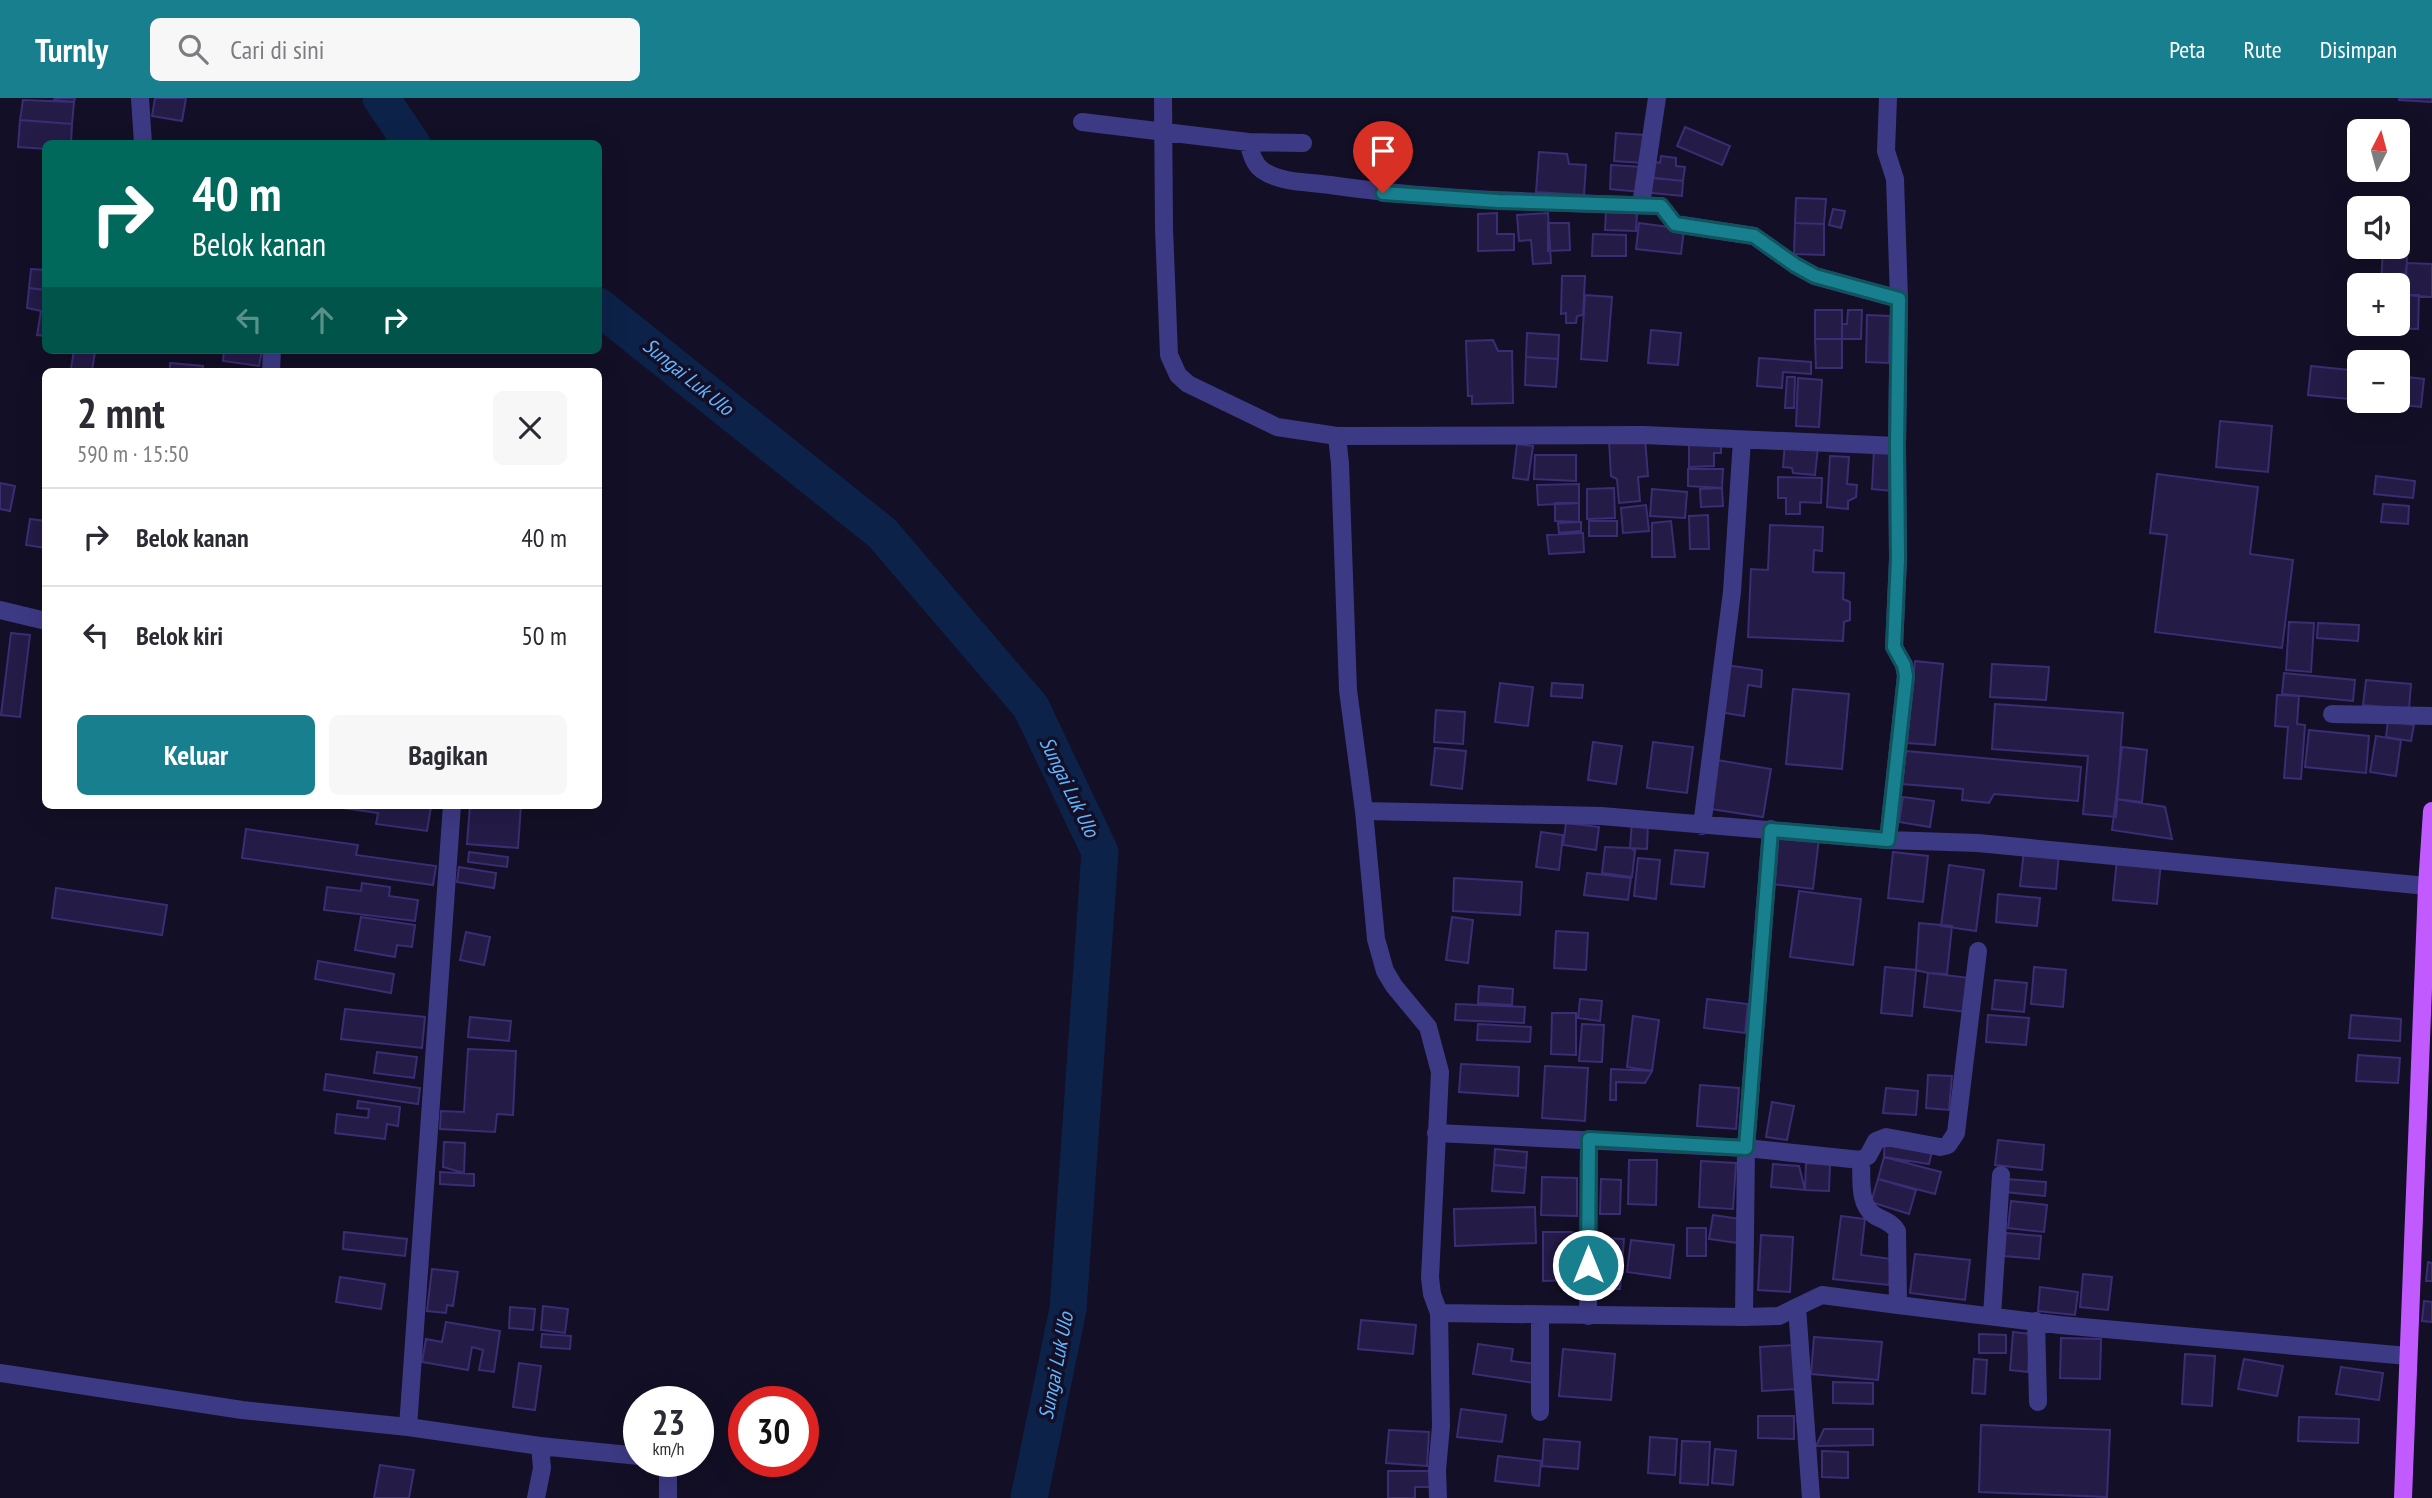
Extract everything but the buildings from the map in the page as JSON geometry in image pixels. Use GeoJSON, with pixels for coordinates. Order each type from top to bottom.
{"type":"FeatureCollection","features":[{"type":"Feature","properties":{"kind":"main road"},"geometry":{"type":"LineString","coordinates":[[2403,1498],[2432,811]]}},
{"type":"Feature","properties":{"kind":"street"},"geometry":{"type":"LineString","coordinates":[[140,98],[143,140]]}},
{"type":"Feature","properties":{"kind":"street"},"geometry":{"type":"LineString","coordinates":[[1163,98],[1169,355],[1178,374],[1188,384],[1277,427],[1337,436],[1643,435],[1897,446]]}},
{"type":"Feature","properties":{"kind":"street"},"geometry":{"type":"LineString","coordinates":[[1641,205],[1657,98]]}},
{"type":"Feature","properties":{"kind":"street"},"geometry":{"type":"LineString","coordinates":[[1888,98],[1886,151],[1895,179],[1899,299],[1898,559],[1894,647],[1904,665],[1906,676],[1888,840]]}},
{"type":"Feature","properties":{"kind":"street"},"geometry":{"type":"LineString","coordinates":[[1082,122],[1248,142],[1303,144]]}},
{"type":"Feature","properties":{"kind":"street"},"geometry":{"type":"LineString","coordinates":[[1248,142],[1253,160],[1262,170],[1279,177],[1383,193],[1498,201],[1661,206],[1675,224],[1754,236],[1815,276],[1899,299]]}},
{"type":"Feature","properties":{"kind":"street"},"geometry":{"type":"LineString","coordinates":[[1337,436],[1348,690],[1364,811],[1376,939],[1385,971],[1428,1027],[1440,1072],[1430,1278],[1432,1294],[1439,1312],[1441,1426],[1437,1470],[1438,1498]]}},
{"type":"Feature","properties":{"kind":"street"},"geometry":{"type":"LineString","coordinates":[[1702,826],[1732,592],[1742,440]]}},
{"type":"Feature","properties":{"kind":"street"},"geometry":{"type":"LineString","coordinates":[[0,610],[42,620]]}},
{"type":"Feature","properties":{"kind":"street"},"geometry":{"type":"LineString","coordinates":[[2332,714],[2432,716]]}},
{"type":"Feature","properties":{"kind":"street"},"geometry":{"type":"LineString","coordinates":[[408,1427],[452,809]]}},
{"type":"Feature","properties":{"kind":"street"},"geometry":{"type":"LineString","coordinates":[[1364,811],[1574,814],[1888,840],[1978,844],[2427,886]]}},
{"type":"Feature","properties":{"kind":"street"},"geometry":{"type":"LineString","coordinates":[[1744,1317],[1746,1148],[1771,830]]}},
{"type":"Feature","properties":{"kind":"street"},"geometry":{"type":"LineString","coordinates":[[1436,1133],[1746,1148],[1847,1159],[1868,1156],[1876,1141],[1886,1137],[1940,1147],[1948,1145],[1956,1133],[1978,951]]}},
{"type":"Feature","properties":{"kind":"street"},"geometry":{"type":"LineString","coordinates":[[1588,1316],[1589,1139]]}},
{"type":"Feature","properties":{"kind":"street"},"geometry":{"type":"LineString","coordinates":[[1847,1159],[1867,1209],[1892,1224],[1897,1231],[1898,1305]]}},
{"type":"Feature","properties":{"kind":"street"},"geometry":{"type":"LineString","coordinates":[[1992,1316],[2001,1175]]}},
{"type":"Feature","properties":{"kind":"street"},"geometry":{"type":"LineString","coordinates":[[1439,1312],[1588,1316],[1779,1316],[1822,1294],[2036,1321],[2408,1356]]}},
{"type":"Feature","properties":{"kind":"street"},"geometry":{"type":"LineString","coordinates":[[1797,1307],[1811,1498]]}},
{"type":"Feature","properties":{"kind":"street"},"geometry":{"type":"LineString","coordinates":[[1540,1315],[1540,1412]]}},
{"type":"Feature","properties":{"kind":"street"},"geometry":{"type":"LineString","coordinates":[[2036,1321],[2038,1402]]}},
{"type":"Feature","properties":{"kind":"street"},"geometry":{"type":"LineString","coordinates":[[0,1373],[242,1410],[408,1427],[540,1446],[623,1454]]}},
{"type":"Feature","properties":{"kind":"street"},"geometry":{"type":"LineString","coordinates":[[536,1498],[542,1468],[540,1446]]}},
{"type":"Feature","properties":{"kind":"street"},"geometry":{"type":"LineString","coordinates":[[668,1477],[668,1498]]}},
{"type":"Feature","properties":{"kind":"waterway","name":"Sungai Luk Ulo"},"geometry":{"type":"LineString","coordinates":[[381,98],[409,140]]}},
{"type":"Feature","properties":{"kind":"waterway","name":"Sungai Luk Ulo"},"geometry":{"type":"LineString","coordinates":[[602,309],[882,533],[1031,707],[1100,852],[1068,1309],[1029,1498]]}},
{"type":"Feature","properties":{"kind":"route"},"geometry":{"type":"LineString","coordinates":[[1383,193],[1498,201],[1661,206],[1675,224],[1754,236],[1815,276],[1899,299],[1898,559],[1894,647],[1904,665],[1906,676],[1888,840],[1771,830],[1746,1148],[1589,1139],[1588,1265]]}}]}
